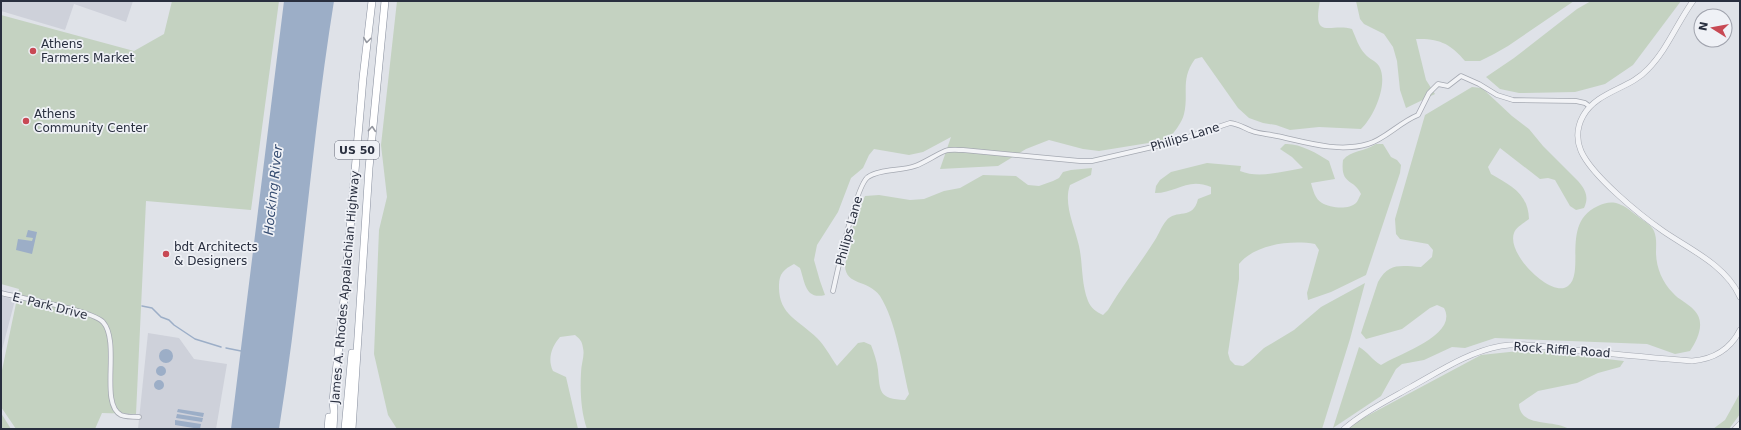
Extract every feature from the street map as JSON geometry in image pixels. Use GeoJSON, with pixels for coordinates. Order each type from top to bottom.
{"type":"FeatureCollection","features":[{"type":"Feature","properties":{"kind":"highway","name":"James A. Rhodes Appalachian Highway"},"geometry":{"type":"LineString","coordinates":[[333,429],[333,401],[344,299],[362,78],[372,1]]}},
{"type":"Feature","properties":{"kind":"highway","name":"James A. Rhodes Appalachian Highway"},"geometry":{"type":"LineString","coordinates":[[352,429],[369,168],[385,1]]}},
{"type":"Feature","properties":{"kind":"highway"},"geometry":{"type":"LineString","coordinates":[[345,429],[367,176],[369,168]]}},
{"type":"Feature","properties":{"kind":"highway"},"geometry":{"type":"LineString","coordinates":[[328,429],[333,401]]}},
{"type":"Feature","properties":{"kind":"street"},"geometry":{"type":"LineString","coordinates":[[1693,1],[1649,69],[1636,81],[1607,95],[1589,106],[1582,117],[1578,128],[1578,139],[1581,151],[1587,161],[1606,182],[1644,217],[1722,272],[1737,290],[1740,297]]}},
{"type":"Feature","properties":{"kind":"street","name":"Philips Lane"},"geometry":{"type":"LineString","coordinates":[[834,291],[844,242],[854,205],[861,187],[867,177],[879,173],[913,167],[929,161],[946,150],[963,150],[1073,160],[1092,160],[1170,143],[1230,123],[1238,124],[1253,131],[1320,146],[1339,148],[1368,144],[1392,130],[1405,120],[1418,115],[1429,93],[1438,84],[1448,86],[1461,76],[1479,84],[1497,95],[1513,100],[1576,101],[1585,103],[1589,106]]}},
{"type":"Feature","properties":{"kind":"street","name":"E. Park Drive"},"geometry":{"type":"LineString","coordinates":[[1,293],[84,312],[103,322],[110,342],[110,391],[114,407],[123,416],[139,417]]}},
{"type":"Feature","properties":{"kind":"street","name":"Rock Riffle Road"},"geometry":{"type":"LineString","coordinates":[[1344,429],[1377,406],[1462,358],[1502,346],[1521,345],[1692,361],[1702,360],[1721,352],[1733,342],[1740,330]]}},
{"type":"Feature","properties":{"kind":"street"},"geometry":{"type":"LineString","coordinates":[[1735,429],[1740,424]]}},
{"type":"Feature","properties":{"kind":"shaded area"},"geometry":{"type":"Polygon","coordinates":[[[1,1],[133,1],[126,22],[74,4],[65,30],[1,11],[1,1]]]}},
{"type":"Feature","properties":{"kind":"shaded area"},"geometry":{"type":"Polygon","coordinates":[[[1,296],[15,300],[1,354],[1,296]]]}},
{"type":"Feature","properties":{"kind":"shaded area"},"geometry":{"type":"Polygon","coordinates":[[[148,333],[179,338],[194,359],[227,364],[216,429],[138,429],[148,333]]]}},
{"type":"Feature","properties":{"kind":"green space"},"geometry":{"type":"Polygon","coordinates":[[[172,1],[279,1],[251,210],[146,201],[136,414],[102,413],[95,429],[16,429],[1,407],[1,375],[19,289],[1,284],[1,15],[134,51],[164,34],[172,1]]]}},
{"type":"Feature","properties":{"kind":"green space"},"geometry":{"type":"Polygon","coordinates":[[[397,1],[1320,1],[1318,13],[1321,26],[1325,28],[1352,29],[1361,49],[1367,56],[1378,64],[1382,73],[1379,99],[1371,116],[1361,129],[1319,127],[1290,130],[1249,118],[1238,108],[1202,57],[1195,59],[1190,66],[1186,80],[1183,117],[1177,128],[1167,140],[1099,151],[1083,149],[1049,140],[1026,149],[998,166],[940,169],[951,137],[923,152],[909,155],[874,149],[869,155],[863,168],[851,178],[838,212],[817,245],[814,260],[825,295],[813,295],[807,289],[800,268],[794,264],[783,272],[779,285],[782,303],[786,310],[820,341],[837,366],[858,343],[864,342],[871,345],[877,363],[879,384],[882,393],[890,398],[905,400],[909,394],[898,344],[886,306],[875,291],[870,287],[853,280],[846,272],[845,266],[854,222],[865,196],[879,195],[910,200],[924,199],[944,191],[960,188],[983,175],[1016,176],[1028,185],[1039,186],[1059,178],[1063,172],[1092,168],[1091,175],[1070,185],[1068,200],[1070,216],[1079,246],[1083,280],[1088,301],[1092,308],[1103,315],[1108,310],[1149,249],[1166,221],[1170,217],[1192,210],[1196,206],[1198,199],[1211,194],[1211,187],[1203,184],[1189,185],[1170,191],[1155,193],[1156,186],[1160,180],[1171,172],[1207,163],[1241,166],[1240,171],[1255,174],[1272,174],[1303,168],[1292,157],[1280,149],[1285,144],[1296,145],[1329,161],[1335,179],[1311,183],[1316,197],[1325,205],[1334,207],[1349,207],[1356,203],[1361,194],[1358,189],[1346,178],[1343,168],[1343,160],[1350,154],[1376,144],[1383,144],[1391,157],[1397,160],[1401,165],[1400,173],[1366,275],[1331,292],[1308,300],[1307,293],[1319,250],[1315,244],[1285,243],[1274,245],[1254,252],[1239,264],[1239,279],[1228,353],[1230,360],[1235,365],[1243,366],[1264,348],[1294,330],[1321,307],[1365,283],[1350,339],[1322,429],[587,429],[583,416],[581,394],[583,346],[575,335],[560,337],[551,353],[550,362],[553,371],[566,377],[578,429],[397,429],[388,415],[374,354],[379,230],[387,197],[381,145],[397,1]]]}},
{"type":"Feature","properties":{"kind":"green space"},"geometry":{"type":"Polygon","coordinates":[[[1356,1],[1574,1],[1508,46],[1480,61],[1465,61],[1455,50],[1444,43],[1416,39],[1426,80],[1435,94],[1406,108],[1400,90],[1397,61],[1393,47],[1384,34],[1364,24],[1360,19],[1356,1]]]}},
{"type":"Feature","properties":{"kind":"green space"},"geometry":{"type":"Polygon","coordinates":[[[1591,1],[1681,1],[1633,65],[1605,84],[1575,92],[1519,93],[1500,89],[1486,77],[1514,58],[1577,9],[1591,1]]]}},
{"type":"Feature","properties":{"kind":"green space"},"geometry":{"type":"Polygon","coordinates":[[[1472,87],[1482,88],[1512,116],[1529,129],[1543,146],[1578,181],[1586,194],[1586,204],[1584,208],[1576,210],[1570,206],[1555,180],[1548,178],[1540,179],[1500,148],[1488,167],[1491,174],[1505,182],[1522,196],[1528,210],[1529,219],[1515,231],[1513,242],[1523,262],[1532,272],[1552,286],[1561,288],[1568,286],[1573,279],[1575,270],[1577,235],[1580,224],[1587,214],[1598,206],[1608,203],[1619,204],[1630,210],[1649,224],[1653,229],[1656,236],[1656,258],[1660,274],[1673,293],[1692,308],[1700,320],[1700,330],[1696,341],[1690,351],[1675,354],[1647,344],[1495,338],[1465,348],[1452,347],[1424,360],[1402,364],[1396,369],[1381,396],[1333,428],[1359,347],[1381,365],[1424,342],[1435,335],[1443,327],[1446,318],[1444,308],[1437,305],[1430,308],[1402,329],[1366,339],[1361,333],[1378,282],[1382,276],[1391,268],[1402,266],[1421,267],[1432,257],[1433,250],[1428,244],[1400,239],[1396,234],[1395,219],[1425,115],[1472,87]]]}},
{"type":"Feature","properties":{"kind":"green space"},"geometry":{"type":"Polygon","coordinates":[[[1529,350],[1624,361],[1620,367],[1598,373],[1577,383],[1538,391],[1519,404],[1521,412],[1525,417],[1531,420],[1555,424],[1569,429],[1348,429],[1352,424],[1481,355],[1529,350]]]}},
{"type":"Feature","properties":{"kind":"green space"},"geometry":{"type":"Polygon","coordinates":[[[1740,393],[1740,414],[1729,429],[1713,429],[1725,420],[1740,393]]]}},
{"type":"Feature","properties":{"kind":"green space"},"geometry":{"type":"Polygon","coordinates":[[[1,413],[11,429],[1,429],[1,413]]]}},
{"type":"Feature","properties":{"kind":"water","name":"Hocking River"},"geometry":{"type":"Polygon","coordinates":[[[284,1],[334,1],[319,108],[294,322],[279,429],[231,429],[284,1]]]}},
{"type":"Feature","properties":{"kind":"water"},"geometry":{"type":"Polygon","coordinates":[[[28,230],[37,232],[32,254],[16,250],[18,239],[32,241],[33,238],[26,237],[28,230]]]}},
{"type":"Feature","properties":{"kind":"water"},"geometry":{"type":"Polygon","coordinates":[[[166,349],[171,351],[173,356],[171,361],[166,363],[161,361],[159,356],[161,351],[166,349]]]}},
{"type":"Feature","properties":{"kind":"water"},"geometry":{"type":"Polygon","coordinates":[[[159,366],[163,366],[165,367],[165,375],[159,376],[156,373],[156,369],[159,366]]]}},
{"type":"Feature","properties":{"kind":"water"},"geometry":{"type":"Polygon","coordinates":[[[157,380],[161,380],[163,381],[163,389],[157,390],[154,387],[154,383],[157,380]]]}},
{"type":"Feature","properties":{"kind":"water"},"geometry":{"type":"Polygon","coordinates":[[[178,409],[204,413],[203,417],[177,412],[178,409]]]}},
{"type":"Feature","properties":{"kind":"water"},"geometry":{"type":"Polygon","coordinates":[[[177,414],[203,418],[202,422],[176,418],[177,414]]]}},
{"type":"Feature","properties":{"kind":"water"},"geometry":{"type":"Polygon","coordinates":[[[175,420],[201,424],[200,429],[175,425],[175,420]]]}},
{"type":"Feature","properties":{"kind":"waterway"},"geometry":{"type":"LineString","coordinates":[[142,306],[152,308],[161,317],[169,320],[195,339],[221,347]]}},
{"type":"Feature","properties":{"kind":"waterway"},"geometry":{"type":"LineString","coordinates":[[226,348],[241,351]]}},
{"type":"Feature","properties":{"kind":"place","name":"Athens Farmers Market"},"geometry":{"type":"Point","coordinates":[33,51]}},
{"type":"Feature","properties":{"kind":"place","name":"Athens Community Center"},"geometry":{"type":"Point","coordinates":[26,121]}},
{"type":"Feature","properties":{"kind":"place","name":"bdt Architects & Designers"},"geometry":{"type":"Point","coordinates":[166,254]}}]}
